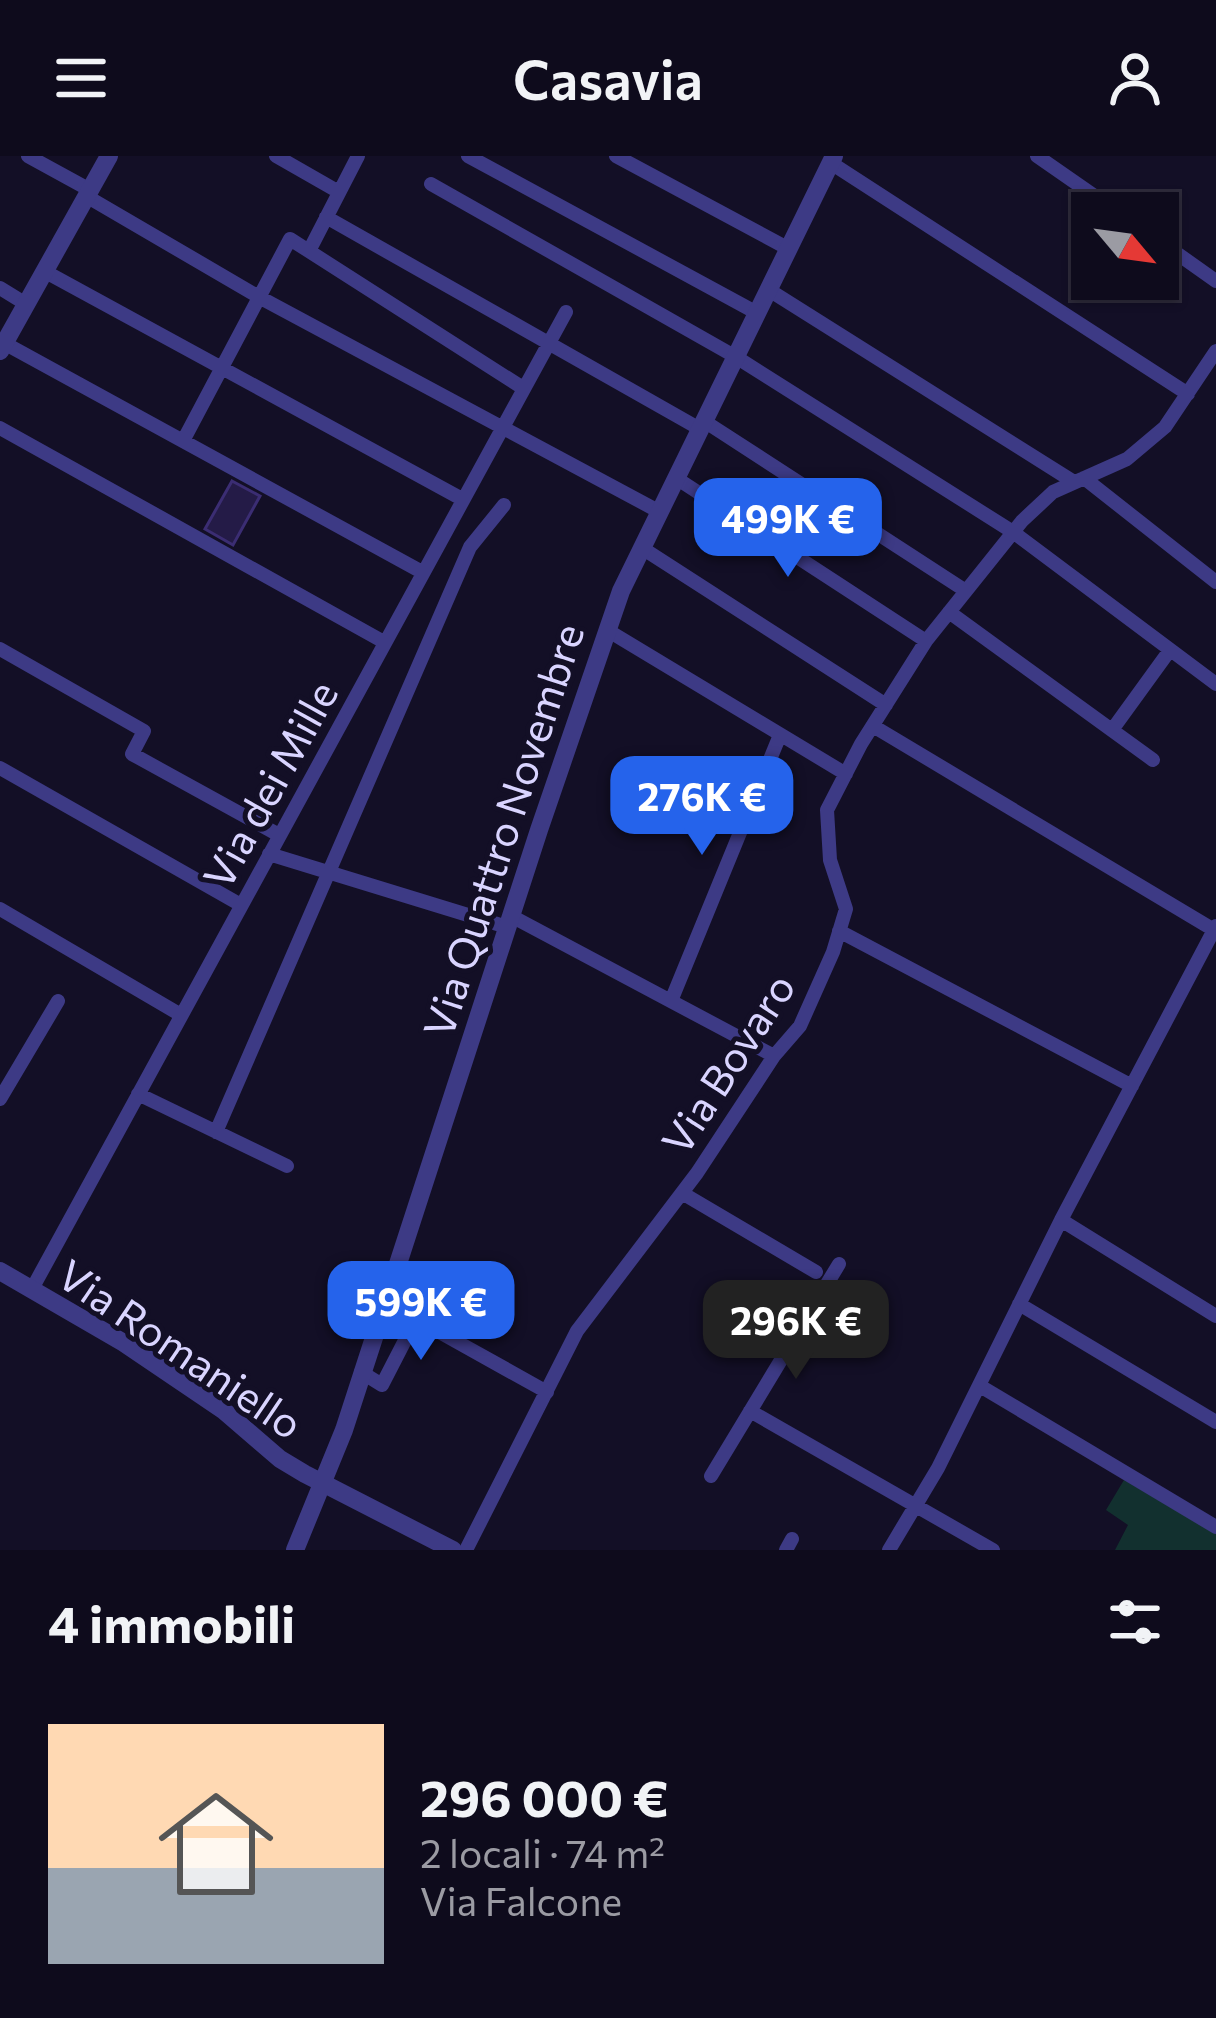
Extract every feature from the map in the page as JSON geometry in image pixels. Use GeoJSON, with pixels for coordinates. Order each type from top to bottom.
{"type":"FeatureCollection","features":[{"type":"Feature","properties":{"kind":"street"},"geometry":{"type":"LineString","coordinates":[[28,156],[259,297],[660,512]]}},
{"type":"Feature","properties":{"kind":"street"},"geometry":{"type":"LineString","coordinates":[[109,156],[2,347],[422,572]]}},
{"type":"Feature","properties":{"kind":"street"},"geometry":{"type":"LineString","coordinates":[[276,156],[339,192]]}},
{"type":"Feature","properties":{"kind":"street"},"geometry":{"type":"LineString","coordinates":[[309,251],[358,156]]}},
{"type":"Feature","properties":{"kind":"street"},"geometry":{"type":"LineString","coordinates":[[468,156],[757,314]]}},
{"type":"Feature","properties":{"kind":"street"},"geometry":{"type":"LineString","coordinates":[[616,156],[789,249]]}},
{"type":"Feature","properties":{"kind":"street"},"geometry":{"type":"LineString","coordinates":[[1037,156],[1089,192]]}},
{"type":"Feature","properties":{"kind":"street"},"geometry":{"type":"LineString","coordinates":[[832,160],[1188,394]]}},
{"type":"Feature","properties":{"kind":"street","name":"Via Quattro Novembre"},"geometry":{"type":"LineString","coordinates":[[296,1550],[362,1372],[607,630],[642,548],[832,160]]}},
{"type":"Feature","properties":{"kind":"street"},"geometry":{"type":"LineString","coordinates":[[431,184],[736,357],[1013,532],[1216,684]]}},
{"type":"Feature","properties":{"kind":"street"},"geometry":{"type":"LineString","coordinates":[[326,217],[547,345],[702,425],[966,591]]}},
{"type":"Feature","properties":{"kind":"street"},"geometry":{"type":"LineString","coordinates":[[183,441],[290,239],[523,388]]}},
{"type":"Feature","properties":{"kind":"street"},"geometry":{"type":"LineString","coordinates":[[1179,255],[1216,281]]}},
{"type":"Feature","properties":{"kind":"street"},"geometry":{"type":"LineString","coordinates":[[44,271],[462,500]]}},
{"type":"Feature","properties":{"kind":"street"},"geometry":{"type":"LineString","coordinates":[[0,288],[26,304]]}},
{"type":"Feature","properties":{"kind":"street"},"geometry":{"type":"LineString","coordinates":[[769,290],[1079,480],[1216,582]]}},
{"type":"Feature","properties":{"kind":"street","name":"Via dei Mille"},"geometry":{"type":"LineString","coordinates":[[32,1289],[566,312]]}},
{"type":"Feature","properties":{"kind":"street","name":"Via Bovaro"},"geometry":{"type":"LineString","coordinates":[[466,1550],[578,1331],[800,1026],[846,909],[830,860],[827,810],[926,641],[1013,532],[1053,492],[1127,459],[1165,427],[1216,351]]}},
{"type":"Feature","properties":{"kind":"street"},"geometry":{"type":"LineString","coordinates":[[0,428],[384,642]]}},
{"type":"Feature","properties":{"kind":"street"},"geometry":{"type":"LineString","coordinates":[[676,478],[926,641]]}},
{"type":"Feature","properties":{"kind":"street"},"geometry":{"type":"LineString","coordinates":[[216,1132],[470,547],[505,505]]}},
{"type":"Feature","properties":{"kind":"street"},"geometry":{"type":"LineString","coordinates":[[642,548],[886,705]]}},
{"type":"Feature","properties":{"kind":"street"},"geometry":{"type":"LineString","coordinates":[[949,612],[1154,760]]}},
{"type":"Feature","properties":{"kind":"street"},"geometry":{"type":"LineString","coordinates":[[607,630],[845,774]]}},
{"type":"Feature","properties":{"kind":"street"},"geometry":{"type":"LineString","coordinates":[[0,650],[144,731],[132,754],[279,835]]}},
{"type":"Feature","properties":{"kind":"street"},"geometry":{"type":"LineString","coordinates":[[1112,730],[1170,650]]}},
{"type":"Feature","properties":{"kind":"street"},"geometry":{"type":"LineString","coordinates":[[873,726],[1215,928],[917,1507],[889,1550]]}},
{"type":"Feature","properties":{"kind":"street"},"geometry":{"type":"LineString","coordinates":[[670,1001],[780,734]]}},
{"type":"Feature","properties":{"kind":"street"},"geometry":{"type":"LineString","coordinates":[[0,768],[241,905]]}},
{"type":"Feature","properties":{"kind":"street"},"geometry":{"type":"LineString","coordinates":[[269,854],[509,922],[774,1056]]}},
{"type":"Feature","properties":{"kind":"street"},"geometry":{"type":"LineString","coordinates":[[0,909],[182,1015]]}},
{"type":"Feature","properties":{"kind":"street"},"geometry":{"type":"LineString","coordinates":[[839,931],[1132,1086]]}},
{"type":"Feature","properties":{"kind":"street"},"geometry":{"type":"LineString","coordinates":[[0,1099],[58,1001]]}},
{"type":"Feature","properties":{"kind":"street"},"geometry":{"type":"LineString","coordinates":[[138,1094],[287,1166]]}},
{"type":"Feature","properties":{"kind":"street"},"geometry":{"type":"LineString","coordinates":[[682,1192],[816,1272]]}},
{"type":"Feature","properties":{"kind":"street"},"geometry":{"type":"LineString","coordinates":[[1061,1220],[1216,1316]]}},
{"type":"Feature","properties":{"kind":"street"},"geometry":{"type":"LineString","coordinates":[[712,1476],[839,1264]]}},
{"type":"Feature","properties":{"kind":"street","name":"Via Romaniello"},"geometry":{"type":"LineString","coordinates":[[0,1271],[124,1343],[224,1410],[280,1459],[453,1550]]}},
{"type":"Feature","properties":{"kind":"street"},"geometry":{"type":"LineString","coordinates":[[1019,1304],[1216,1422]]}},
{"type":"Feature","properties":{"kind":"street"},"geometry":{"type":"LineString","coordinates":[[362,1372],[382,1384],[416,1319],[547,1392]]}},
{"type":"Feature","properties":{"kind":"street"},"geometry":{"type":"LineString","coordinates":[[980,1386],[1216,1527]]}},
{"type":"Feature","properties":{"kind":"street"},"geometry":{"type":"LineString","coordinates":[[750,1411],[993,1550]]}},
{"type":"Feature","properties":{"kind":"green space"},"geometry":{"type":"Polygon","coordinates":[[[1124,1480],[1216,1534],[1216,1550],[1115,1550],[1128,1525],[1106,1510],[1124,1480]]]}},
{"type":"Feature","properties":{"kind":"building"},"geometry":{"type":"Polygon","coordinates":[[[232,481],[260,496],[233,545],[205,529],[232,481]]]}}]}
